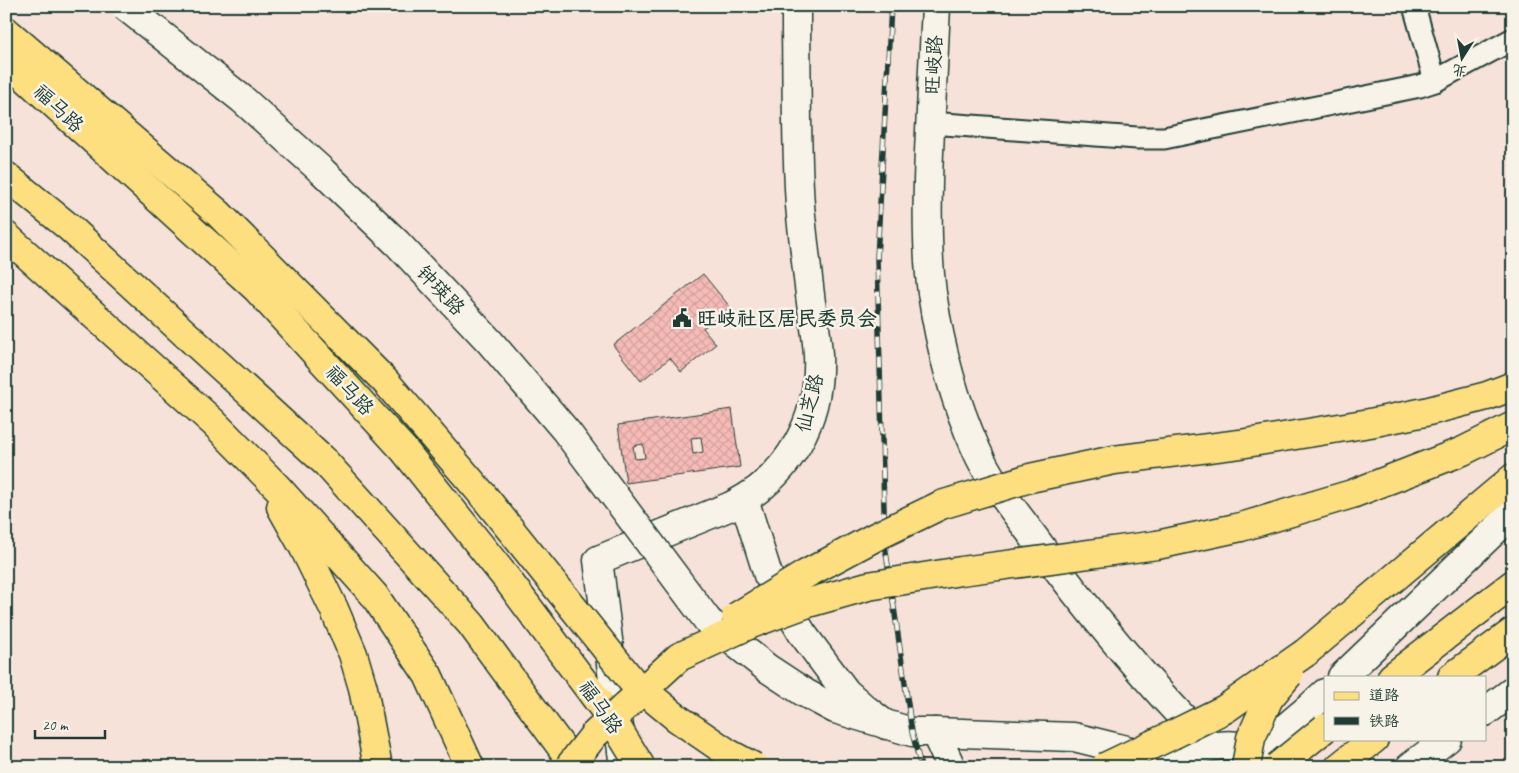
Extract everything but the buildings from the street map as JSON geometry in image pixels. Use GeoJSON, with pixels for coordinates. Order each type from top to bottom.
{"type":"FeatureCollection","features":[{"type":"Feature","properties":{"kind":"main road"},"geometry":{"type":"LineString","coordinates":[[6,31],[218,213],[385,380],[482,494],[632,681],[677,718],[728,753],[754,767]]}},
{"type":"Feature","properties":{"kind":"main road","name":"福马路"},"geometry":{"type":"LineString","coordinates":[[6,60],[257,289],[404,450],[507,579],[613,721],[641,767]]}},
{"type":"Feature","properties":{"kind":"main road"},"geometry":{"type":"LineString","coordinates":[[6,176],[70,228],[326,463],[471,624],[576,767]]}},
{"type":"Feature","properties":{"kind":"main road"},"geometry":{"type":"LineString","coordinates":[[6,236],[213,422],[277,487],[374,595],[428,675],[470,767]]}},
{"type":"Feature","properties":{"kind":"main road"},"geometry":{"type":"LineString","coordinates":[[569,767],[594,735],[679,658],[703,639],[738,615],[806,574],[875,537],[941,505],[1030,478],[1114,460],[1240,444],[1370,423],[1426,412],[1487,396],[1513,386]]}},
{"type":"Feature","properties":{"kind":"main road"},"geometry":{"type":"LineString","coordinates":[[213,422],[270,489],[304,548],[334,609],[353,654],[364,688],[378,767]]}},
{"type":"Feature","properties":{"kind":"main road"},"geometry":{"type":"LineString","coordinates":[[679,658],[767,618],[808,603],[868,586],[961,571],[1157,545],[1241,526],[1352,494],[1463,451],[1513,426]]}},
{"type":"Feature","properties":{"kind":"main road"},"geometry":{"type":"LineString","coordinates":[[1105,767],[1225,709],[1306,653],[1513,478]]}},
{"type":"Feature","properties":{"kind":"main road"},"geometry":{"type":"LineString","coordinates":[[1393,676],[1513,584]]}},
{"type":"Feature","properties":{"kind":"main road"},"geometry":{"type":"LineString","coordinates":[[1453,676],[1513,632]]}},
{"type":"Feature","properties":{"kind":"main road"},"geometry":{"type":"LineString","coordinates":[[1306,653],[1269,698],[1251,738],[1261,761],[1324,729]]}},
{"type":"Feature","properties":{"kind":"main road"},"geometry":{"type":"LineString","coordinates":[[1339,767],[1373,740]]}},
{"type":"Feature","properties":{"kind":"street","name":"钟瑛路"},"geometry":{"type":"LineString","coordinates":[[125,6],[242,100],[323,172],[397,243],[490,342],[566,431],[708,621],[767,668],[804,693],[835,709],[912,732],[1074,737],[1172,764]]}},
{"type":"Feature","properties":{"kind":"street","name":"仙芝路"},"geometry":{"type":"LineString","coordinates":[[624,767],[598,560],[744,500],[784,466],[794,451],[810,416],[818,376],[818,354],[804,250],[799,191],[796,6]]}},
{"type":"Feature","properties":{"kind":"street","name":"旺岐路"},"geometry":{"type":"LineString","coordinates":[[936,6],[927,190],[928,225],[932,292],[938,328],[954,394],[976,450],[992,479],[1065,581],[1141,672],[1210,746]]}},
{"type":"Feature","properties":{"kind":"street"},"geometry":{"type":"LineString","coordinates":[[1414,6],[1435,81]]}},
{"type":"Feature","properties":{"kind":"street"},"geometry":{"type":"LineString","coordinates":[[930,123],[1137,138],[1164,138],[1420,86],[1435,81],[1513,39]]}},
{"type":"Feature","properties":{"kind":"street"},"geometry":{"type":"LineString","coordinates":[[744,500],[768,575],[802,633],[846,692],[886,725]]}},
{"type":"Feature","properties":{"kind":"street"},"geometry":{"type":"LineString","coordinates":[[1343,676],[1513,513]]}},
{"type":"Feature","properties":{"kind":"street"},"geometry":{"type":"LineString","coordinates":[[1486,711],[1513,691]]}},
{"type":"Feature","properties":{"kind":"street"},"geometry":{"type":"LineString","coordinates":[[1261,761],[1324,694]]}},
{"type":"Feature","properties":{"kind":"street"},"geometry":{"type":"LineString","coordinates":[[935,732],[951,767]]}},
{"type":"Feature","properties":{"kind":"street"},"geometry":{"type":"LineString","coordinates":[[1410,767],[1446,740]]}},
{"type":"Feature","properties":{"kind":"street"},"geometry":{"type":"LineString","coordinates":[[1172,764],[1192,752],[1210,746],[1235,744],[1261,761],[1284,762],[1288,767]]}},
{"type":"Feature","properties":{"kind":"railway"},"geometry":{"type":"LineString","coordinates":[[891,6],[877,258],[885,545],[912,732],[921,767]]}},
{"type":"Feature","properties":{"kind":"place","name":"旺岐社区居民委员会"},"geometry":{"type":"Point","coordinates":[682,318]}}]}
